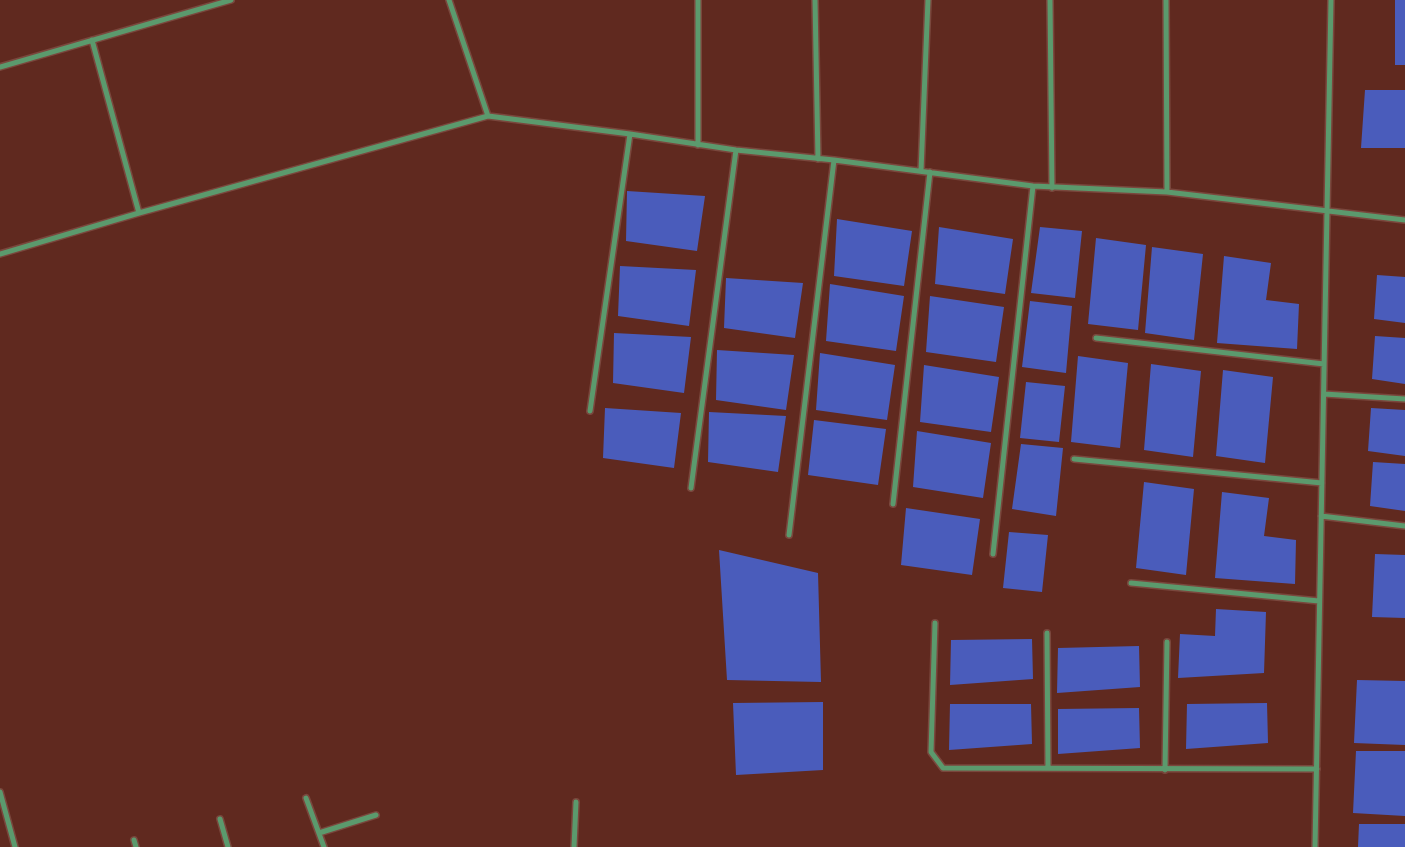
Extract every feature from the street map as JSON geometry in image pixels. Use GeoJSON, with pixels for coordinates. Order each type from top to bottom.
{"type":"FeatureCollection","features":[{"type":"Feature","properties":{"kind":"street"},"geometry":{"type":"LineString","coordinates":[[0,68],[231,0]]}},
{"type":"Feature","properties":{"kind":"street"},"geometry":{"type":"LineString","coordinates":[[449,0],[488,116]]}},
{"type":"Feature","properties":{"kind":"street"},"geometry":{"type":"LineString","coordinates":[[698,0],[698,145]]}},
{"type":"Feature","properties":{"kind":"street"},"geometry":{"type":"LineString","coordinates":[[815,0],[818,159]]}},
{"type":"Feature","properties":{"kind":"street"},"geometry":{"type":"LineString","coordinates":[[921,172],[928,0]]}},
{"type":"Feature","properties":{"kind":"street"},"geometry":{"type":"LineString","coordinates":[[1050,0],[1052,188]]}},
{"type":"Feature","properties":{"kind":"street"},"geometry":{"type":"LineString","coordinates":[[1166,0],[1167,192]]}},
{"type":"Feature","properties":{"kind":"street"},"geometry":{"type":"LineString","coordinates":[[1315,847],[1331,0]]}},
{"type":"Feature","properties":{"kind":"street"},"geometry":{"type":"LineString","coordinates":[[92,40],[139,213]]}},
{"type":"Feature","properties":{"kind":"street"},"geometry":{"type":"LineString","coordinates":[[0,254],[139,213],[488,116],[736,150],[834,160],[1033,186],[1167,192],[1405,220]]}},
{"type":"Feature","properties":{"kind":"street"},"geometry":{"type":"LineString","coordinates":[[590,411],[630,134]]}},
{"type":"Feature","properties":{"kind":"street"},"geometry":{"type":"LineString","coordinates":[[691,488],[736,150]]}},
{"type":"Feature","properties":{"kind":"street"},"geometry":{"type":"LineString","coordinates":[[789,535],[834,160]]}},
{"type":"Feature","properties":{"kind":"street"},"geometry":{"type":"LineString","coordinates":[[893,504],[930,172]]}},
{"type":"Feature","properties":{"kind":"street"},"geometry":{"type":"LineString","coordinates":[[993,554],[1033,186]]}},
{"type":"Feature","properties":{"kind":"street"},"geometry":{"type":"LineString","coordinates":[[1096,338],[1324,364]]}},
{"type":"Feature","properties":{"kind":"street"},"geometry":{"type":"LineString","coordinates":[[1324,394],[1405,399]]}},
{"type":"Feature","properties":{"kind":"street"},"geometry":{"type":"LineString","coordinates":[[1074,459],[1322,483]]}},
{"type":"Feature","properties":{"kind":"street"},"geometry":{"type":"LineString","coordinates":[[1321,516],[1405,526]]}},
{"type":"Feature","properties":{"kind":"street"},"geometry":{"type":"LineString","coordinates":[[1131,583],[1319,601]]}},
{"type":"Feature","properties":{"kind":"street"},"geometry":{"type":"LineString","coordinates":[[935,622],[931,752],[943,768],[1317,769]]}},
{"type":"Feature","properties":{"kind":"street"},"geometry":{"type":"LineString","coordinates":[[1047,633],[1048,768]]}},
{"type":"Feature","properties":{"kind":"street"},"geometry":{"type":"LineString","coordinates":[[1165,770],[1167,642]]}},
{"type":"Feature","properties":{"kind":"street"},"geometry":{"type":"LineString","coordinates":[[0,792],[15,847]]}},
{"type":"Feature","properties":{"kind":"street"},"geometry":{"type":"LineString","coordinates":[[306,798],[324,847]]}},
{"type":"Feature","properties":{"kind":"street"},"geometry":{"type":"LineString","coordinates":[[574,847],[576,802]]}},
{"type":"Feature","properties":{"kind":"street"},"geometry":{"type":"LineString","coordinates":[[319,833],[376,815]]}},
{"type":"Feature","properties":{"kind":"street"},"geometry":{"type":"LineString","coordinates":[[220,819],[228,847]]}},
{"type":"Feature","properties":{"kind":"street"},"geometry":{"type":"LineString","coordinates":[[134,840],[136,847]]}},
{"type":"Feature","properties":{"kind":"building"},"geometry":{"type":"Polygon","coordinates":[[[1395,0],[1405,0],[1405,65],[1395,65],[1395,0]]]}},
{"type":"Feature","properties":{"kind":"building"},"geometry":{"type":"Polygon","coordinates":[[[1365,90],[1405,90],[1405,148],[1361,148],[1365,90]]]}},
{"type":"Feature","properties":{"kind":"building"},"geometry":{"type":"Polygon","coordinates":[[[627,191],[705,196],[697,251],[626,241],[627,191]]]}},
{"type":"Feature","properties":{"kind":"building"},"geometry":{"type":"Polygon","coordinates":[[[837,219],[912,231],[904,286],[834,276],[837,219]]]}},
{"type":"Feature","properties":{"kind":"building"},"geometry":{"type":"Polygon","coordinates":[[[939,227],[1013,239],[1005,294],[935,284],[939,227]]]}},
{"type":"Feature","properties":{"kind":"building"},"geometry":{"type":"Polygon","coordinates":[[[1040,227],[1082,231],[1075,298],[1031,293],[1040,227]]]}},
{"type":"Feature","properties":{"kind":"building"},"geometry":{"type":"Polygon","coordinates":[[[1096,238],[1146,245],[1138,330],[1088,324],[1096,238]]]}},
{"type":"Feature","properties":{"kind":"building"},"geometry":{"type":"Polygon","coordinates":[[[1152,247],[1203,254],[1194,340],[1145,333],[1152,247]]]}},
{"type":"Feature","properties":{"kind":"building"},"geometry":{"type":"Polygon","coordinates":[[[1224,256],[1271,263],[1266,300],[1299,304],[1297,349],[1217,343],[1224,256]]]}},
{"type":"Feature","properties":{"kind":"building"},"geometry":{"type":"Polygon","coordinates":[[[620,266],[696,270],[689,326],[618,316],[620,266]]]}},
{"type":"Feature","properties":{"kind":"building"},"geometry":{"type":"Polygon","coordinates":[[[1377,275],[1405,277],[1405,323],[1374,319],[1377,275]]]}},
{"type":"Feature","properties":{"kind":"building"},"geometry":{"type":"Polygon","coordinates":[[[726,278],[803,283],[795,338],[724,328],[726,278]]]}},
{"type":"Feature","properties":{"kind":"building"},"geometry":{"type":"Polygon","coordinates":[[[830,284],[904,296],[896,351],[826,341],[830,284]]]}},
{"type":"Feature","properties":{"kind":"building"},"geometry":{"type":"Polygon","coordinates":[[[930,296],[1004,307],[996,362],[926,352],[930,296]]]}},
{"type":"Feature","properties":{"kind":"building"},"geometry":{"type":"Polygon","coordinates":[[[1030,301],[1072,306],[1066,373],[1022,367],[1030,301]]]}},
{"type":"Feature","properties":{"kind":"building"},"geometry":{"type":"Polygon","coordinates":[[[614,333],[691,337],[684,393],[613,383],[614,333]]]}},
{"type":"Feature","properties":{"kind":"building"},"geometry":{"type":"Polygon","coordinates":[[[1375,336],[1405,338],[1405,384],[1372,379],[1375,336]]]}},
{"type":"Feature","properties":{"kind":"building"},"geometry":{"type":"Polygon","coordinates":[[[717,350],[794,355],[786,410],[716,400],[717,350]]]}},
{"type":"Feature","properties":{"kind":"building"},"geometry":{"type":"Polygon","coordinates":[[[820,353],[895,365],[887,420],[816,410],[820,353]]]}},
{"type":"Feature","properties":{"kind":"building"},"geometry":{"type":"Polygon","coordinates":[[[1078,356],[1128,363],[1120,448],[1071,442],[1078,356]]]}},
{"type":"Feature","properties":{"kind":"building"},"geometry":{"type":"Polygon","coordinates":[[[1151,364],[1201,371],[1193,457],[1144,450],[1151,364]]]}},
{"type":"Feature","properties":{"kind":"building"},"geometry":{"type":"Polygon","coordinates":[[[924,365],[999,377],[991,432],[920,422],[924,365]]]}},
{"type":"Feature","properties":{"kind":"building"},"geometry":{"type":"Polygon","coordinates":[[[1223,370],[1273,377],[1265,463],[1216,456],[1223,370]]]}},
{"type":"Feature","properties":{"kind":"building"},"geometry":{"type":"Polygon","coordinates":[[[1026,382],[1065,386],[1059,442],[1020,438],[1026,382]]]}},
{"type":"Feature","properties":{"kind":"building"},"geometry":{"type":"Polygon","coordinates":[[[605,408],[681,413],[674,468],[603,458],[605,408]]]}},
{"type":"Feature","properties":{"kind":"building"},"geometry":{"type":"Polygon","coordinates":[[[1371,408],[1405,410],[1405,456],[1368,451],[1371,408]]]}},
{"type":"Feature","properties":{"kind":"building"},"geometry":{"type":"Polygon","coordinates":[[[709,412],[786,416],[778,472],[708,462],[709,412]]]}},
{"type":"Feature","properties":{"kind":"building"},"geometry":{"type":"Polygon","coordinates":[[[814,420],[886,429],[878,485],[808,475],[814,420]]]}},
{"type":"Feature","properties":{"kind":"building"},"geometry":{"type":"Polygon","coordinates":[[[917,431],[991,443],[983,498],[913,487],[917,431]]]}},
{"type":"Feature","properties":{"kind":"building"},"geometry":{"type":"Polygon","coordinates":[[[1021,444],[1063,448],[1056,516],[1012,509],[1021,444]]]}},
{"type":"Feature","properties":{"kind":"building"},"geometry":{"type":"Polygon","coordinates":[[[1373,462],[1405,464],[1405,511],[1370,506],[1373,462]]]}},
{"type":"Feature","properties":{"kind":"building"},"geometry":{"type":"Polygon","coordinates":[[[1144,482],[1194,489],[1186,575],[1136,568],[1144,482]]]}},
{"type":"Feature","properties":{"kind":"building"},"geometry":{"type":"Polygon","coordinates":[[[1222,492],[1269,498],[1264,536],[1296,540],[1295,584],[1215,578],[1222,492]]]}},
{"type":"Feature","properties":{"kind":"building"},"geometry":{"type":"Polygon","coordinates":[[[906,508],[980,519],[972,575],[901,565],[906,508]]]}},
{"type":"Feature","properties":{"kind":"building"},"geometry":{"type":"Polygon","coordinates":[[[1009,532],[1048,535],[1042,592],[1003,588],[1009,532]]]}},
{"type":"Feature","properties":{"kind":"building"},"geometry":{"type":"Polygon","coordinates":[[[719,550],[818,573],[821,682],[727,680],[719,550]]]}},
{"type":"Feature","properties":{"kind":"building"},"geometry":{"type":"Polygon","coordinates":[[[1375,554],[1405,555],[1405,618],[1372,617],[1375,554]]]}},
{"type":"Feature","properties":{"kind":"building"},"geometry":{"type":"Polygon","coordinates":[[[1216,609],[1266,612],[1264,673],[1178,678],[1180,634],[1215,636],[1216,609]]]}},
{"type":"Feature","properties":{"kind":"building"},"geometry":{"type":"Polygon","coordinates":[[[1032,639],[1033,679],[950,685],[951,640],[1032,639]]]}},
{"type":"Feature","properties":{"kind":"building"},"geometry":{"type":"Polygon","coordinates":[[[1139,646],[1140,687],[1057,693],[1058,648],[1139,646]]]}},
{"type":"Feature","properties":{"kind":"building"},"geometry":{"type":"Polygon","coordinates":[[[1357,680],[1405,681],[1405,745],[1354,743],[1357,680]]]}},
{"type":"Feature","properties":{"kind":"building"},"geometry":{"type":"Polygon","coordinates":[[[823,702],[823,770],[736,775],[733,703],[823,702]]]}},
{"type":"Feature","properties":{"kind":"building"},"geometry":{"type":"Polygon","coordinates":[[[1267,703],[1268,743],[1186,749],[1187,704],[1267,703]]]}},
{"type":"Feature","properties":{"kind":"building"},"geometry":{"type":"Polygon","coordinates":[[[950,704],[1031,704],[1032,744],[949,750],[950,704]]]}},
{"type":"Feature","properties":{"kind":"building"},"geometry":{"type":"Polygon","coordinates":[[[1139,708],[1140,748],[1058,754],[1058,709],[1139,708]]]}},
{"type":"Feature","properties":{"kind":"building"},"geometry":{"type":"Polygon","coordinates":[[[1356,751],[1405,751],[1405,816],[1353,813],[1356,751]]]}},
{"type":"Feature","properties":{"kind":"building"},"geometry":{"type":"Polygon","coordinates":[[[1359,824],[1405,824],[1405,847],[1358,847],[1359,824]]]}}]}
